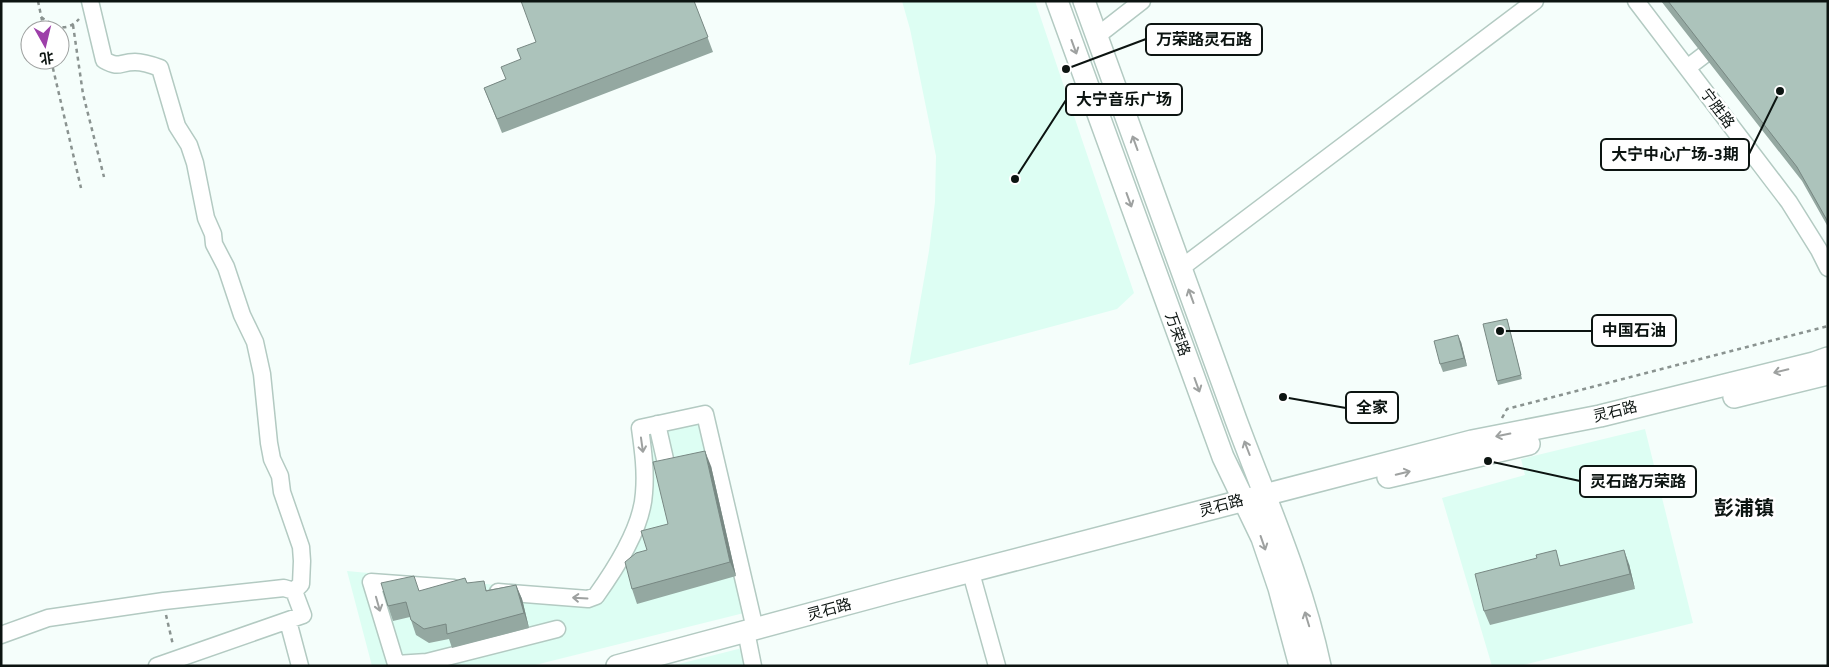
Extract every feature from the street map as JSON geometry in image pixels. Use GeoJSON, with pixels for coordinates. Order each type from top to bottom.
{"type":"FeatureCollection","features":[{"type":"Feature","properties":{"kind":"main road","name":"万荣路"},"geometry":{"type":"LineString","coordinates":[[1057,1],[1223,457],[1262,538],[1300,666]]}},
{"type":"Feature","properties":{"kind":"main road","name":"万荣路"},"geometry":{"type":"LineString","coordinates":[[1084,1],[1247,449],[1268,499],[1296,583],[1320,666]]}},
{"type":"Feature","properties":{"kind":"main road","name":"灵石路"},"geometry":{"type":"LineString","coordinates":[[618,666],[974,580],[1491,437],[1600,416],[1828,358]]}},
{"type":"Feature","properties":{"kind":"main road","name":"灵石路"},"geometry":{"type":"LineString","coordinates":[[1268,499],[1481,455],[1828,374]]}},
{"type":"Feature","properties":{"kind":"main road","name":"灵石路"},"geometry":{"type":"LineString","coordinates":[[654,666],[751,635],[1246,505]]}},
{"type":"Feature","properties":{"kind":"street"},"geometry":{"type":"LineString","coordinates":[[1097,36],[1142,1]]}},
{"type":"Feature","properties":{"kind":"street"},"geometry":{"type":"LineString","coordinates":[[1181,268],[1534,1]]}},
{"type":"Feature","properties":{"kind":"street","name":"宁胜路"},"geometry":{"type":"LineString","coordinates":[[1636,1],[1789,202],[1828,268]]}},
{"type":"Feature","properties":{"kind":"street"},"geometry":{"type":"LineString","coordinates":[[91,3],[104,60],[114,66],[136,62],[160,68],[177,126],[189,145],[214,244],[226,267],[242,315],[256,342],[262,374],[272,459],[280,476],[282,492],[301,547],[301,584],[294,591]]}},
{"type":"Feature","properties":{"kind":"street"},"geometry":{"type":"LineString","coordinates":[[1687,68],[1733,34]]}},
{"type":"Feature","properties":{"kind":"street"},"geometry":{"type":"LineString","coordinates":[[557,629],[428,664],[396,664],[371,582],[433,592],[476,590],[588,599],[596,596],[626,550],[637,523],[644,495],[645,464],[640,428],[705,414],[751,635],[753,666]]}},
{"type":"Feature","properties":{"kind":"street"},"geometry":{"type":"LineString","coordinates":[[657,424],[667,468]]}},
{"type":"Feature","properties":{"kind":"street"},"geometry":{"type":"LineString","coordinates":[[974,580],[997,666]]}},
{"type":"Feature","properties":{"kind":"street"},"geometry":{"type":"LineString","coordinates":[[1,635],[48,618],[164,601],[284,588],[294,591]]}},
{"type":"Feature","properties":{"kind":"street"},"geometry":{"type":"LineString","coordinates":[[157,666],[303,615],[294,591]]}},
{"type":"Feature","properties":{"kind":"street"},"geometry":{"type":"LineString","coordinates":[[288,620],[300,666]]}},
{"type":"Feature","properties":{"kind":"path"},"geometry":{"type":"LineString","coordinates":[[38,1],[41,18],[62,28],[73,25],[91,3]]}},
{"type":"Feature","properties":{"kind":"path"},"geometry":{"type":"LineString","coordinates":[[73,25],[83,94],[104,177]]}},
{"type":"Feature","properties":{"kind":"path"},"geometry":{"type":"LineString","coordinates":[[53,70],[81,188]]}},
{"type":"Feature","properties":{"kind":"path"},"geometry":{"type":"LineString","coordinates":[[1491,437],[1507,409],[1828,326]]}},
{"type":"Feature","properties":{"kind":"path"},"geometry":{"type":"LineString","coordinates":[[164,601],[170,639],[175,649],[174,660]]}},
{"type":"Feature","properties":{"kind":"shaded area"},"geometry":{"type":"Polygon","coordinates":[[[902,1],[1035,1],[1134,293],[1117,309],[909,365],[929,251],[935,202],[936,156],[910,29],[902,1]]]}},
{"type":"Feature","properties":{"kind":"shaded area"},"geometry":{"type":"Polygon","coordinates":[[[701,411],[744,613],[531,666],[372,666],[347,571],[591,594],[625,542],[640,496],[636,425],[701,411]]]}},
{"type":"Feature","properties":{"kind":"shaded area"},"geometry":{"type":"Polygon","coordinates":[[[1645,429],[1693,623],[1519,666],[1492,666],[1442,498],[1525,475],[1521,459],[1645,429]]]}},
{"type":"Feature","properties":{"kind":"shaded area"},"geometry":{"type":"Polygon","coordinates":[[[754,645],[758,666],[671,666],[754,645]]]}},
{"type":"Feature","properties":{"kind":"building"},"geometry":{"type":"Polygon","coordinates":[[[521,1],[694,1],[708,37],[497,119],[484,88],[506,79],[501,67],[521,59],[517,49],[536,42],[521,1]]]}},
{"type":"Feature","properties":{"kind":"building"},"geometry":{"type":"Polygon","coordinates":[[[1668,1],[1828,1],[1828,222],[1797,167],[1668,1]]]}},
{"type":"Feature","properties":{"kind":"building"},"geometry":{"type":"Polygon","coordinates":[[[1507,319],[1521,375],[1497,381],[1483,324],[1507,319]]]}},
{"type":"Feature","properties":{"kind":"building"},"geometry":{"type":"Polygon","coordinates":[[[1458,335],[1464,358],[1440,364],[1434,341],[1458,335]]]}},
{"type":"Feature","properties":{"kind":"building"},"geometry":{"type":"Polygon","coordinates":[[[705,451],[730,562],[632,589],[625,562],[636,553],[647,550],[641,531],[668,524],[653,462],[705,451]]]}},
{"type":"Feature","properties":{"kind":"building"},"geometry":{"type":"Polygon","coordinates":[[[1556,550],[1560,566],[1624,550],[1630,574],[1484,611],[1475,574],[1537,558],[1536,555],[1556,550]]]}},
{"type":"Feature","properties":{"kind":"building"},"geometry":{"type":"Polygon","coordinates":[[[414,576],[419,591],[465,578],[467,583],[484,581],[486,591],[516,585],[524,613],[447,634],[446,624],[424,629],[411,620],[406,602],[388,606],[381,583],[414,576]]]}},
{"type":"Feature","properties":{"kind":"place","name":"万荣路灵石路"},"geometry":{"type":"Point","coordinates":[1066,69]}},
{"type":"Feature","properties":{"kind":"place","name":"大宁中心广场-3期"},"geometry":{"type":"Point","coordinates":[1780,91]}},
{"type":"Feature","properties":{"kind":"place","name":"大宁音乐广场"},"geometry":{"type":"Point","coordinates":[1015,179]}},
{"type":"Feature","properties":{"kind":"place","name":"中国石油"},"geometry":{"type":"Point","coordinates":[1500,331]}},
{"type":"Feature","properties":{"kind":"place","name":"全家"},"geometry":{"type":"Point","coordinates":[1283,397]}},
{"type":"Feature","properties":{"kind":"place","name":"灵石路万荣路"},"geometry":{"type":"Point","coordinates":[1488,461]}},
{"type":"Feature","properties":{"kind":"district","name":"彭浦镇"},"geometry":{"type":"Point","coordinates":[1744,507]}}]}
